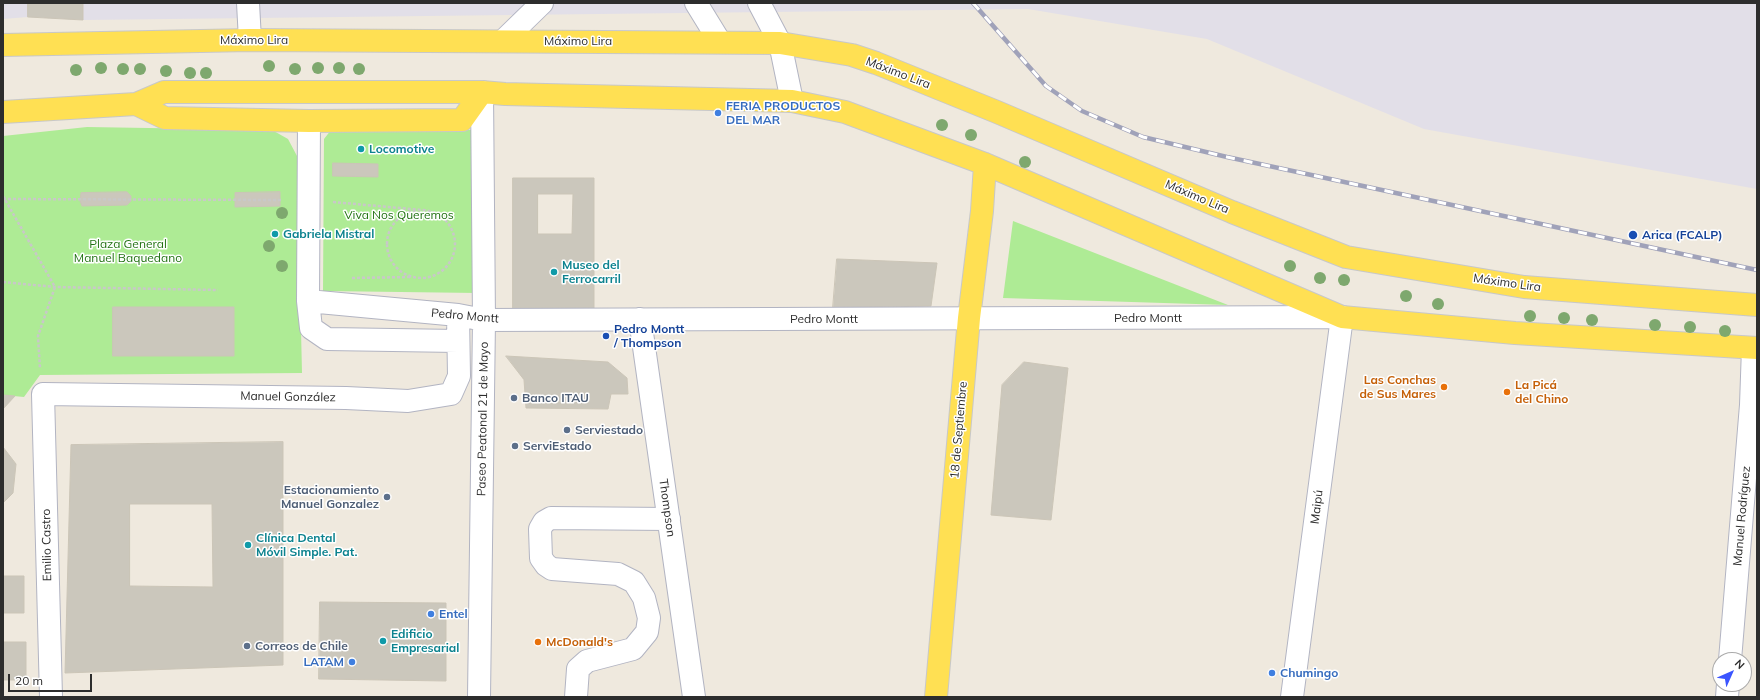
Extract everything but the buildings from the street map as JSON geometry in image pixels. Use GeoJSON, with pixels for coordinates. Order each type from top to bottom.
{"type":"FeatureCollection","features":[{"type":"Feature","properties":{"kind":"main road","name":"Máximo Lira"},"geometry":{"type":"LineString","coordinates":[[3,45],[250,40],[504,40],[780,43],[852,55],[876,63],[997,112],[1232,212],[1346,257],[1524,287],[1757,305]]}},
{"type":"Feature","properties":{"kind":"main road"},"geometry":{"type":"LineString","coordinates":[[3,112],[136,104],[164,92],[482,92],[505,94],[792,101],[845,112],[985,164],[1342,317],[1515,333],[1755,348]]}},
{"type":"Feature","properties":{"kind":"main road"},"geometry":{"type":"LineString","coordinates":[[136,104],[165,118],[309,121],[462,120],[482,92]]}},
{"type":"Feature","properties":{"kind":"main road","name":"18 de Septiembre"},"geometry":{"type":"LineString","coordinates":[[936,697],[969,318],[982,211],[985,164]]}},
{"type":"Feature","properties":{"kind":"street"},"geometry":{"type":"LineString","coordinates":[[248,3],[250,40]]}},
{"type":"Feature","properties":{"kind":"street"},"geometry":{"type":"LineString","coordinates":[[504,40],[542,3]]}},
{"type":"Feature","properties":{"kind":"street"},"geometry":{"type":"LineString","coordinates":[[696,3],[720,42]]}},
{"type":"Feature","properties":{"kind":"street"},"geometry":{"type":"LineString","coordinates":[[760,3],[780,43],[792,101]]}},
{"type":"Feature","properties":{"kind":"street","name":"Paseo Peatonal 21 de Mayo"},"geometry":{"type":"LineString","coordinates":[[479,697],[484,320],[482,92]]}},
{"type":"Feature","properties":{"kind":"street"},"geometry":{"type":"LineString","coordinates":[[309,121],[307,200],[308,301],[310,328],[327,339],[458,341]]}},
{"type":"Feature","properties":{"kind":"street","name":"Pedro Montt"},"geometry":{"type":"LineString","coordinates":[[308,301],[458,315],[484,320],[1342,317]]}},
{"type":"Feature","properties":{"kind":"street","name":"Manuel González"},"geometry":{"type":"LineString","coordinates":[[43,394],[338,398],[408,401],[450,394],[459,376],[458,315]]}},
{"type":"Feature","properties":{"kind":"street","name":"Maipú"},"geometry":{"type":"LineString","coordinates":[[1292,697],[1342,317]]}},
{"type":"Feature","properties":{"kind":"street","name":"Thompson"},"geometry":{"type":"LineString","coordinates":[[640,319],[694,697]]}},
{"type":"Feature","properties":{"kind":"street","name":"Manuel Rodríguez"},"geometry":{"type":"LineString","coordinates":[[1731,652],[1755,348]]}},
{"type":"Feature","properties":{"kind":"street","name":"Emilio Castro"},"geometry":{"type":"LineString","coordinates":[[43,394],[51,697]]}},
{"type":"Feature","properties":{"kind":"street"},"geometry":{"type":"LineString","coordinates":[[576,697],[578,669],[587,661],[633,649],[647,632],[649,618],[644,598],[634,582],[618,574],[552,569],[546,565],[541,558],[540,529],[544,522],[551,518],[669,520]]}},
{"type":"Feature","properties":{"kind":"path"},"geometry":{"type":"LineString","coordinates":[[4,198],[307,200],[422,210],[433,212],[443,218],[451,227],[455,238],[451,260],[444,269],[435,275],[424,277],[308,278]]}},
{"type":"Feature","properties":{"kind":"path"},"geometry":{"type":"LineString","coordinates":[[4,198],[55,287],[38,336],[39,366],[43,394]]}},
{"type":"Feature","properties":{"kind":"path"},"geometry":{"type":"LineString","coordinates":[[413,276],[403,272],[395,265],[390,255],[388,245],[389,234],[394,224],[401,216],[411,211],[422,210]]}},
{"type":"Feature","properties":{"kind":"path"},"geometry":{"type":"LineString","coordinates":[[3,282],[55,287],[218,290]]}},
{"type":"Feature","properties":{"kind":"shaded area"},"geometry":{"type":"Polygon","coordinates":[[[3,3],[1757,3],[1757,189],[1424,129],[1207,39],[1028,9],[83,20],[28,17],[3,19],[3,3]]]}},
{"type":"Feature","properties":{"kind":"green space","name":"Plaza General Manuel Baquedano"},"geometry":{"type":"Polygon","coordinates":[[[87,127],[272,130],[288,139],[297,156],[302,373],[40,375],[24,397],[3,395],[3,136],[87,127]]]}},
{"type":"Feature","properties":{"kind":"green space","name":"Viva Nos Queremos"},"geometry":{"type":"Polygon","coordinates":[[[331,130],[472,130],[478,293],[323,291],[324,139],[331,130]]]}},
{"type":"Feature","properties":{"kind":"green space"},"geometry":{"type":"Polygon","coordinates":[[[1013,221],[1228,305],[1003,298],[1013,221]]]}},
{"type":"Feature","properties":{"kind":"railway"},"geometry":{"type":"LineString","coordinates":[[973,3],[1046,86],[1082,111],[1143,137],[1227,157],[1757,270]]}},
{"type":"Feature","properties":{"kind":"place","name":"FERIA PRODUCTOS DEL MAR"},"geometry":{"type":"Point","coordinates":[718,113]}},
{"type":"Feature","properties":{"kind":"place","name":"Locomotive"},"geometry":{"type":"Point","coordinates":[361,149]}},
{"type":"Feature","properties":{"kind":"place","name":"Gabriela Mistral"},"geometry":{"type":"Point","coordinates":[275,234]}},
{"type":"Feature","properties":{"kind":"place","name":"Arica (FCALP)"},"geometry":{"type":"Point","coordinates":[1633,235]}},
{"type":"Feature","properties":{"kind":"place","name":"Museo del Ferrocarril"},"geometry":{"type":"Point","coordinates":[554,272]}},
{"type":"Feature","properties":{"kind":"place","name":"Pedro Montt / Thompson"},"geometry":{"type":"Point","coordinates":[606,336]}},
{"type":"Feature","properties":{"kind":"place","name":"Las Conchas de Sus Mares"},"geometry":{"type":"Point","coordinates":[1444,387]}},
{"type":"Feature","properties":{"kind":"place","name":"La Picá del Chino"},"geometry":{"type":"Point","coordinates":[1507,392]}},
{"type":"Feature","properties":{"kind":"place","name":"Banco ITAU"},"geometry":{"type":"Point","coordinates":[514,398]}},
{"type":"Feature","properties":{"kind":"place","name":"Serviestado"},"geometry":{"type":"Point","coordinates":[567,430]}},
{"type":"Feature","properties":{"kind":"place","name":"ServiEstado"},"geometry":{"type":"Point","coordinates":[515,446]}},
{"type":"Feature","properties":{"kind":"place","name":"Estacionamiento Manuel Gonzalez"},"geometry":{"type":"Point","coordinates":[387,497]}},
{"type":"Feature","properties":{"kind":"place","name":"Clínica Dental Móvil Simple. Pat."},"geometry":{"type":"Point","coordinates":[248,545]}},
{"type":"Feature","properties":{"kind":"place","name":"Entel"},"geometry":{"type":"Point","coordinates":[431,614]}},
{"type":"Feature","properties":{"kind":"place","name":"Edificio Empresarial"},"geometry":{"type":"Point","coordinates":[383,641]}},
{"type":"Feature","properties":{"kind":"place","name":"McDonald's"},"geometry":{"type":"Point","coordinates":[538,642]}},
{"type":"Feature","properties":{"kind":"place","name":"Correos de Chile"},"geometry":{"type":"Point","coordinates":[247,646]}},
{"type":"Feature","properties":{"kind":"place","name":"LATAM"},"geometry":{"type":"Point","coordinates":[352,662]}},
{"type":"Feature","properties":{"kind":"place","name":"Chumingo"},"geometry":{"type":"Point","coordinates":[1272,673]}}]}
